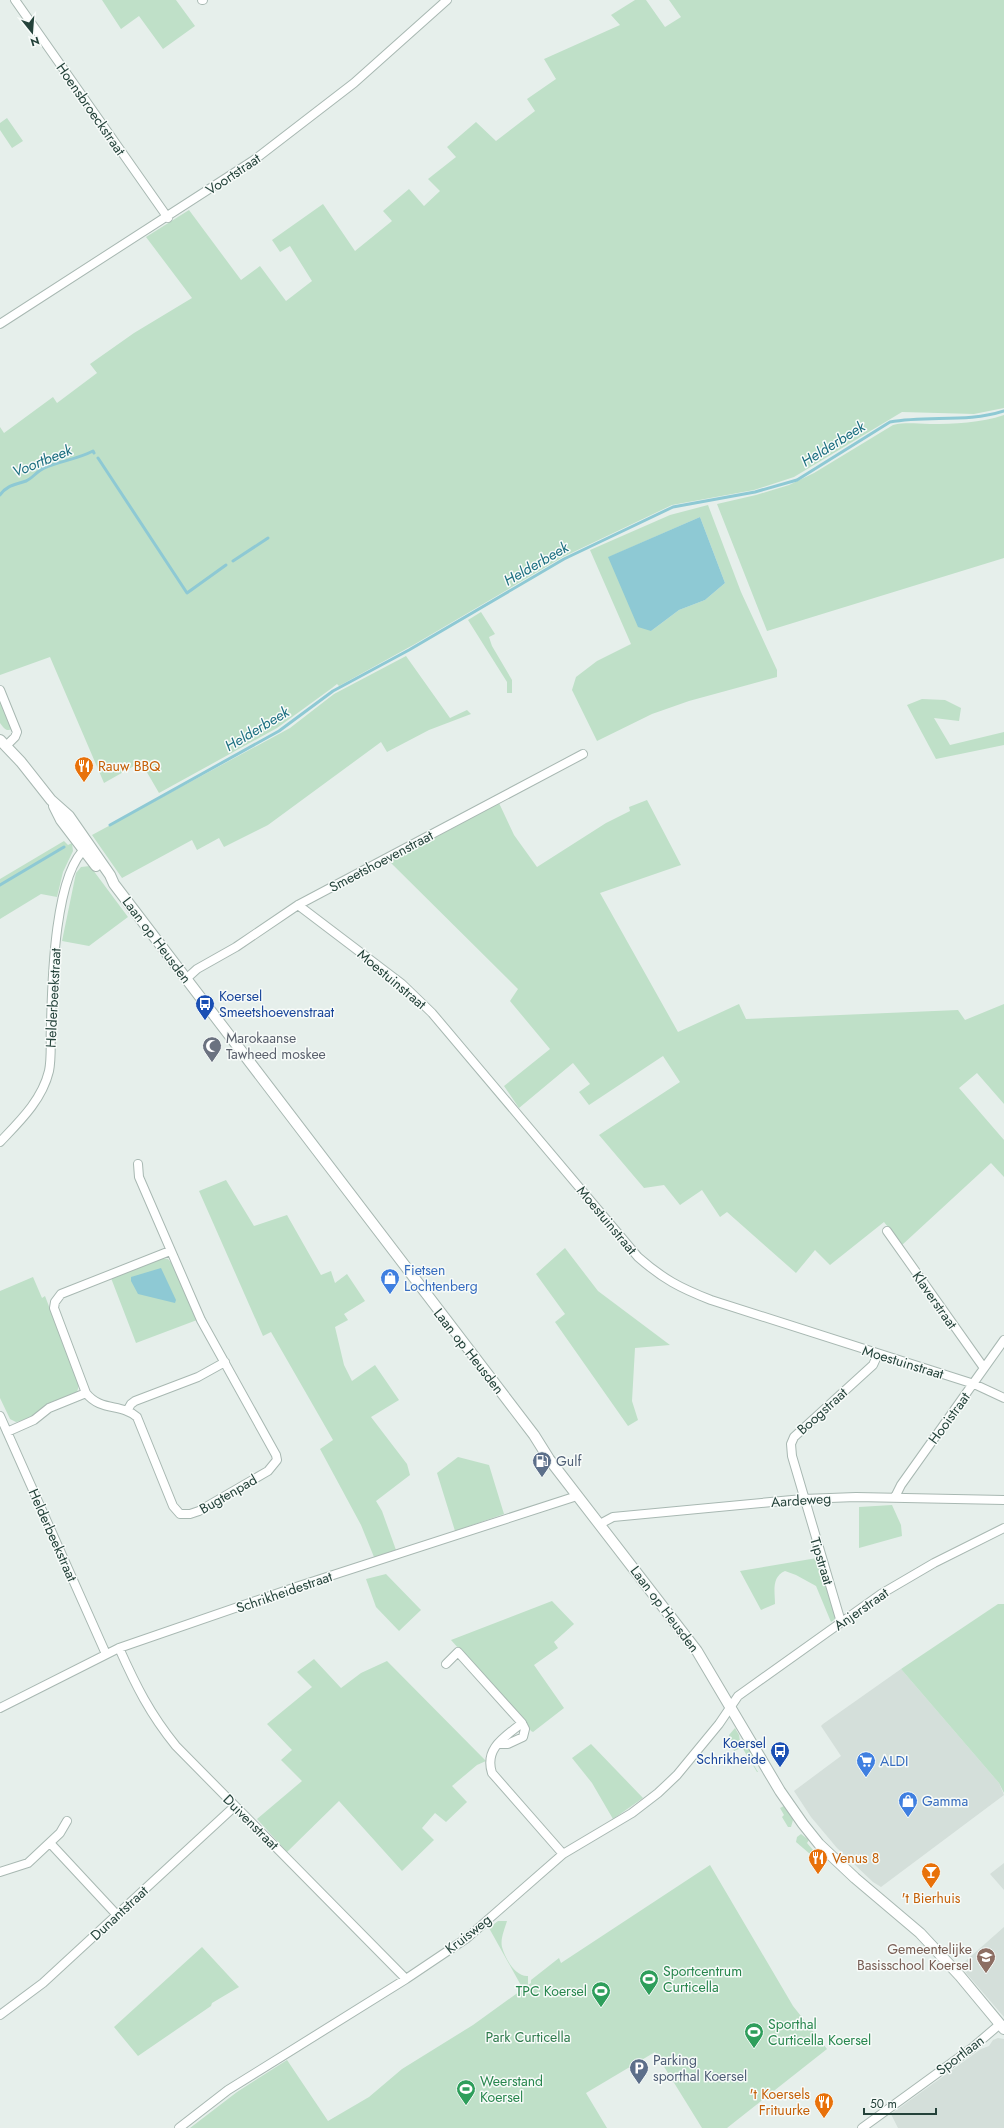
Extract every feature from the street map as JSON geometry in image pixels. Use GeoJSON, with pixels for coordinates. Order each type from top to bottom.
{"type":"FeatureCollection","features":[{"type":"Feature","properties":{"kind":"street","name":"Hoensbroeckstraat"},"geometry":{"type":"LineString","coordinates":[[15,0],[168,218]]}},
{"type":"Feature","properties":{"kind":"street","name":"Voortstraat"},"geometry":{"type":"LineString","coordinates":[[0,324],[168,218],[254,160],[305,123],[354,83],[447,0]]}},
{"type":"Feature","properties":{"kind":"street"},"geometry":{"type":"LineString","coordinates":[[0,690],[17,732],[16,737],[3,743]]}},
{"type":"Feature","properties":{"kind":"street","name":"Laan op Heusden"},"geometry":{"type":"LineString","coordinates":[[3,743],[51,800],[61,820],[87,848],[105,877],[114,884],[534,1435],[549,1459],[577,1496],[697,1650],[780,1791],[802,1824],[819,1844],[855,1878],[920,1933],[960,1976],[1002,2027]]}},
{"type":"Feature","properties":{"kind":"street","name":"Smeetshoevenstraat"},"geometry":{"type":"LineString","coordinates":[[186,979],[197,969],[236,947],[298,905],[583,754]]}},
{"type":"Feature","properties":{"kind":"street","name":"Helderbeekstraat"},"geometry":{"type":"LineString","coordinates":[[0,1142],[32,1107],[40,1095],[49,1070],[56,939],[63,898],[72,866],[87,848]]}},
{"type":"Feature","properties":{"kind":"street","name":"Moestuinstraat"},"geometry":{"type":"LineString","coordinates":[[298,905],[402,984],[432,1013],[630,1247],[660,1276],[685,1290],[711,1300],[974,1384],[1004,1398]]}},
{"type":"Feature","properties":{"kind":"street","name":"Bugtenpad"},"geometry":{"type":"LineString","coordinates":[[127,1411],[133,1414],[139,1422],[175,1510],[184,1515],[198,1511],[268,1471],[277,1460],[275,1449],[201,1320],[139,1177],[138,1164]]}},
{"type":"Feature","properties":{"kind":"street","name":"Klaverstraat"},"geometry":{"type":"LineString","coordinates":[[887,1231],[984,1368]]}},
{"type":"Feature","properties":{"kind":"street"},"geometry":{"type":"LineString","coordinates":[[170,1251],[61,1294],[57,1298],[54,1308],[86,1393],[92,1401],[100,1405],[127,1411],[131,1404],[135,1401],[198,1377],[225,1362]]}},
{"type":"Feature","properties":{"kind":"street","name":"Hooistraat"},"geometry":{"type":"LineString","coordinates":[[895,1497],[901,1485],[1004,1340]]}},
{"type":"Feature","properties":{"kind":"street","name":"Boogstraat"},"geometry":{"type":"LineString","coordinates":[[803,1500],[792,1456],[791,1444],[794,1437],[872,1365],[878,1354]]}},
{"type":"Feature","properties":{"kind":"street"},"geometry":{"type":"LineString","coordinates":[[7,1432],[34,1420],[49,1408],[86,1393]]}},
{"type":"Feature","properties":{"kind":"street","name":"Helderbeekstraat"},"geometry":{"type":"LineString","coordinates":[[0,1416],[106,1654]]}},
{"type":"Feature","properties":{"kind":"street","name":"Schrikheidestraat"},"geometry":{"type":"LineString","coordinates":[[0,1708],[119,1648],[296,1587],[577,1496]]}},
{"type":"Feature","properties":{"kind":"street","name":"Aardeweg"},"geometry":{"type":"LineString","coordinates":[[600,1524],[613,1517],[803,1500],[895,1497],[1004,1500]]}},
{"type":"Feature","properties":{"kind":"street","name":"Tipstraat"},"geometry":{"type":"LineString","coordinates":[[803,1500],[841,1622]]}},
{"type":"Feature","properties":{"kind":"street","name":"Anjerstraat"},"geometry":{"type":"LineString","coordinates":[[730,1707],[738,1696],[881,1594],[909,1577],[1004,1528]]}},
{"type":"Feature","properties":{"kind":"street","name":"Duivenstraat"},"geometry":{"type":"LineString","coordinates":[[119,1648],[140,1694],[160,1726],[176,1746],[406,1979]]}},
{"type":"Feature","properties":{"kind":"street"},"geometry":{"type":"LineString","coordinates":[[446,1664],[458,1652],[522,1723],[525,1729],[522,1738],[508,1744],[498,1744]]}},
{"type":"Feature","properties":{"kind":"street","name":"Kruisweg"},"geometry":{"type":"LineString","coordinates":[[179,2128],[228,2090],[406,1979],[467,1938],[562,1854],[632,1813],[658,1793],[682,1769],[719,1724],[730,1707]]}},
{"type":"Feature","properties":{"kind":"street"},"geometry":{"type":"LineString","coordinates":[[522,1723],[491,1752],[489,1760],[494,1778],[562,1854]]}},
{"type":"Feature","properties":{"kind":"street","name":"Dunantstraat"},"geometry":{"type":"LineString","coordinates":[[0,2015],[43,1983],[235,1806]]}},
{"type":"Feature","properties":{"kind":"street"},"geometry":{"type":"LineString","coordinates":[[0,1872],[13,1867],[24,1866],[60,1833],[67,1821]]}},
{"type":"Feature","properties":{"kind":"street"},"geometry":{"type":"LineString","coordinates":[[50,1843],[117,1915]]}},
{"type":"Feature","properties":{"kind":"street","name":"Sportlaan"},"geometry":{"type":"LineString","coordinates":[[862,2128],[1002,2027]]}},
{"type":"Feature","properties":{"kind":"shaded area"},"geometry":{"type":"Polygon","coordinates":[[[901,1669],[999,1783],[1004,1795],[881,1887],[873,1882],[837,1848],[811,1817],[794,1791],[841,1756],[821,1726],[901,1669]]]}},
{"type":"Feature","properties":{"kind":"shaded area"},"geometry":{"type":"Polygon","coordinates":[[[1004,1863],[1004,1890],[990,1874],[1004,1863]]]}},
{"type":"Feature","properties":{"kind":"shaded area","name":"Gemeentelijke Basisschool Koersel"},"geometry":{"type":"Polygon","coordinates":[[[1004,1927],[1004,2017],[960,1966],[1004,1927]]]}},
{"type":"Feature","properties":{"kind":"shaded area"},"geometry":{"type":"Polygon","coordinates":[[[998,2038],[1004,2039],[1004,2128],[898,2128],[891,2114],[981,2049],[989,2046],[993,2040],[998,2038]]]}},
{"type":"Feature","properties":{"kind":"green space"},"geometry":{"type":"Polygon","coordinates":[[[102,0],[176,0],[195,26],[163,49],[139,16],[121,29],[102,0]]]}},
{"type":"Feature","properties":{"kind":"green space"},"geometry":{"type":"Polygon","coordinates":[[[635,0],[646,0],[665,27],[681,17],[669,0],[1004,0],[1004,408],[974,414],[902,412],[794,477],[754,490],[672,505],[563,557],[415,644],[339,686],[337,684],[277,728],[159,793],[141,762],[104,783],[50,657],[0,675],[0,427],[4,433],[53,397],[57,403],[97,373],[90,364],[134,333],[192,298],[146,237],[189,210],[241,280],[260,266],[286,301],[312,281],[290,246],[280,252],[272,240],[323,204],[355,251],[392,221],[383,211],[409,189],[424,206],[440,191],[428,179],[456,157],[447,147],[476,122],[496,141],[535,111],[527,99],[556,79],[544,59],[620,25],[611,15],[635,0]]]}},
{"type":"Feature","properties":{"kind":"green space"},"geometry":{"type":"Polygon","coordinates":[[[7,118],[23,141],[12,148],[0,130],[0,123],[7,118]]]}},
{"type":"Feature","properties":{"kind":"green space"},"geometry":{"type":"Polygon","coordinates":[[[1004,415],[1004,558],[767,631],[717,504],[756,495],[789,485],[814,473],[893,425],[907,423],[939,424],[967,422],[986,420],[1004,415]]]}},
{"type":"Feature","properties":{"kind":"green space"},"geometry":{"type":"Polygon","coordinates":[[[708,505],[741,592],[777,670],[777,677],[689,701],[652,714],[597,741],[572,690],[576,677],[597,661],[631,644],[590,550],[670,515],[708,505]],[[700,517],[609,557],[651,631],[679,610],[705,600],[725,583],[700,517]]]}},
{"type":"Feature","properties":{"kind":"green space"},"geometry":{"type":"Polygon","coordinates":[[[481,612],[495,634],[489,637],[492,646],[512,680],[512,693],[507,693],[507,682],[468,620],[481,612]]]}},
{"type":"Feature","properties":{"kind":"green space"},"geometry":{"type":"Polygon","coordinates":[[[406,656],[450,718],[467,710],[471,714],[429,730],[387,752],[381,742],[268,825],[224,847],[219,838],[197,850],[192,840],[122,878],[92,835],[290,728],[334,694],[406,656]]]}},
{"type":"Feature","properties":{"kind":"green space"},"geometry":{"type":"Polygon","coordinates":[[[0,697],[12,729],[10,730],[5,729],[0,723],[0,697]]]}},
{"type":"Feature","properties":{"kind":"green space"},"geometry":{"type":"Polygon","coordinates":[[[922,699],[945,700],[961,708],[959,721],[934,718],[950,745],[1004,732],[1004,745],[936,759],[907,705],[922,699]]]}},
{"type":"Feature","properties":{"kind":"green space"},"geometry":{"type":"Polygon","coordinates":[[[647,800],[681,865],[600,893],[678,1032],[739,1004],[746,1019],[958,1010],[965,1020],[1004,1004],[1004,1104],[977,1073],[959,1088],[1004,1140],[1004,1177],[991,1163],[902,1245],[884,1222],[830,1265],[815,1250],[796,1273],[727,1212],[720,1217],[702,1190],[680,1205],[664,1185],[644,1188],[599,1135],[680,1082],[663,1056],[589,1105],[579,1092],[590,1084],[573,1063],[519,1108],[504,1086],[550,1049],[510,1001],[518,989],[390,862],[499,803],[514,835],[537,867],[606,823],[630,811],[629,807],[647,800]]]}},
{"type":"Feature","properties":{"kind":"green space"},"geometry":{"type":"Polygon","coordinates":[[[64,841],[68,845],[72,843],[73,851],[63,872],[57,897],[41,894],[0,919],[0,879],[64,841]]]}},
{"type":"Feature","properties":{"kind":"green space"},"geometry":{"type":"Polygon","coordinates":[[[90,866],[128,917],[89,946],[62,941],[76,873],[81,867],[90,866]]]}},
{"type":"Feature","properties":{"kind":"green space"},"geometry":{"type":"Polygon","coordinates":[[[226,1180],[254,1226],[287,1215],[321,1275],[331,1271],[335,1283],[347,1274],[365,1301],[344,1314],[348,1320],[335,1327],[344,1365],[352,1381],[375,1365],[399,1400],[371,1417],[407,1464],[410,1475],[376,1501],[382,1511],[396,1550],[374,1557],[361,1525],[320,1449],[333,1440],[271,1332],[263,1336],[199,1191],[226,1180]]]}},
{"type":"Feature","properties":{"kind":"green space"},"geometry":{"type":"Polygon","coordinates":[[[565,1248],[598,1291],[670,1345],[635,1348],[632,1401],[638,1420],[628,1426],[555,1322],[565,1314],[536,1274],[565,1248]]]}},
{"type":"Feature","properties":{"kind":"green space"},"geometry":{"type":"Polygon","coordinates":[[[162,1258],[168,1259],[174,1266],[197,1320],[136,1343],[111,1278],[162,1258]]]}},
{"type":"Feature","properties":{"kind":"green space"},"geometry":{"type":"Polygon","coordinates":[[[33,1277],[42,1298],[45,1296],[79,1384],[77,1392],[72,1396],[37,1414],[16,1422],[10,1419],[0,1398],[0,1291],[33,1277]]]}},
{"type":"Feature","properties":{"kind":"green space"},"geometry":{"type":"Polygon","coordinates":[[[458,1457],[489,1465],[504,1514],[455,1531],[437,1473],[458,1457]]]}},
{"type":"Feature","properties":{"kind":"green space"},"geometry":{"type":"Polygon","coordinates":[[[892,1505],[901,1525],[902,1536],[859,1548],[859,1507],[892,1505]]]}},
{"type":"Feature","properties":{"kind":"green space"},"geometry":{"type":"Polygon","coordinates":[[[817,1558],[837,1618],[831,1622],[816,1586],[785,1571],[776,1581],[774,1590],[775,1604],[761,1610],[740,1571],[817,1558]]]}},
{"type":"Feature","properties":{"kind":"green space"},"geometry":{"type":"Polygon","coordinates":[[[386,1574],[421,1610],[399,1631],[376,1607],[366,1579],[386,1574]]]}},
{"type":"Feature","properties":{"kind":"green space"},"geometry":{"type":"Polygon","coordinates":[[[552,1601],[574,1624],[554,1642],[558,1648],[534,1665],[564,1708],[533,1732],[451,1640],[552,1601]]]}},
{"type":"Feature","properties":{"kind":"green space"},"geometry":{"type":"Polygon","coordinates":[[[998,1604],[1004,1604],[1004,1793],[999,1783],[901,1669],[998,1604]]]}},
{"type":"Feature","properties":{"kind":"green space"},"geometry":{"type":"Polygon","coordinates":[[[314,1659],[341,1688],[361,1673],[387,1661],[486,1761],[477,1765],[452,1786],[467,1802],[446,1822],[435,1813],[422,1828],[434,1840],[402,1871],[339,1801],[287,1852],[257,1819],[302,1781],[281,1760],[292,1750],[267,1724],[312,1687],[297,1672],[314,1659]]]}},
{"type":"Feature","properties":{"kind":"green space"},"geometry":{"type":"Polygon","coordinates":[[[735,1728],[739,1735],[741,1748],[734,1751],[729,1735],[735,1728]]]}},
{"type":"Feature","properties":{"kind":"green space"},"geometry":{"type":"Polygon","coordinates":[[[742,1734],[751,1751],[752,1762],[758,1772],[743,1749],[742,1734]]]}},
{"type":"Feature","properties":{"kind":"green space"},"geometry":{"type":"Polygon","coordinates":[[[591,1744],[643,1798],[613,1819],[592,1783],[572,1758],[591,1744]]]}},
{"type":"Feature","properties":{"kind":"green space"},"geometry":{"type":"Polygon","coordinates":[[[784,1806],[793,1820],[791,1827],[788,1827],[782,1817],[784,1815],[780,1808],[784,1806]]]}},
{"type":"Feature","properties":{"kind":"green space"},"geometry":{"type":"Polygon","coordinates":[[[801,1834],[809,1840],[807,1843],[813,1850],[810,1854],[796,1842],[797,1837],[801,1834]]]}},
{"type":"Feature","properties":{"kind":"green space","name":"Sportcentrum Curticella"},"geometry":{"type":"Polygon","coordinates":[[[710,1865],[793,2006],[827,2049],[727,2128],[702,2128],[655,2052],[586,2093],[607,2128],[190,2128],[237,2092],[287,2060],[328,2121],[369,2097],[402,2069],[473,2025],[523,1989],[489,1928],[498,1921],[507,1921],[503,1934],[502,1947],[511,1966],[519,1973],[528,1976],[528,1985],[531,1983],[531,1980],[559,1958],[561,1963],[710,1865]]]}},
{"type":"Feature","properties":{"kind":"green space"},"geometry":{"type":"Polygon","coordinates":[[[202,1947],[239,1987],[212,2003],[211,2006],[138,2056],[114,2027],[202,1947]]]}},
{"type":"Feature","properties":{"kind":"water"},"geometry":{"type":"Polygon","coordinates":[[[700,517],[725,583],[705,600],[679,610],[651,631],[638,627],[608,557],[700,517]]]}},
{"type":"Feature","properties":{"kind":"water"},"geometry":{"type":"Polygon","coordinates":[[[161,1268],[176,1300],[175,1303],[138,1294],[131,1281],[131,1277],[161,1268]]]}},
{"type":"Feature","properties":{"kind":"waterway","name":"Helderbeek"},"geometry":{"type":"LineString","coordinates":[[110,825],[279,731],[333,691],[409,650],[564,559],[673,507],[755,492],[797,480],[890,422],[919,419],[976,417],[1004,411]]}},
{"type":"Feature","properties":{"kind":"waterway","name":"Voortbeek"},"geometry":{"type":"LineString","coordinates":[[0,495],[8,487],[28,480],[44,468],[93,451],[94,453]]}},
{"type":"Feature","properties":{"kind":"waterway"},"geometry":{"type":"LineString","coordinates":[[98,458],[187,593],[226,565]]}},
{"type":"Feature","properties":{"kind":"waterway","name":"Voortbeek"},"geometry":{"type":"LineString","coordinates":[[233,561],[268,538]]}},
{"type":"Feature","properties":{"kind":"waterway","name":"Helderbeek"},"geometry":{"type":"LineString","coordinates":[[0,885],[64,847]]}},
{"type":"Feature","properties":{"kind":"place","name":"Rauw BBQ"},"geometry":{"type":"Point","coordinates":[84,783]}},
{"type":"Feature","properties":{"kind":"place","name":"Koersel Smeetshoevenstraat"},"geometry":{"type":"Point","coordinates":[205,1021]}},
{"type":"Feature","properties":{"kind":"place","name":"Marokaanse Tawheed moskee"},"geometry":{"type":"Point","coordinates":[212,1063]}},
{"type":"Feature","properties":{"kind":"place","name":"Fietsen Lochtenberg"},"geometry":{"type":"Point","coordinates":[390,1295]}},
{"type":"Feature","properties":{"kind":"place","name":"Gulf"},"geometry":{"type":"Point","coordinates":[542,1478]}},
{"type":"Feature","properties":{"kind":"place","name":"Koersel Schrikheide"},"geometry":{"type":"Point","coordinates":[780,1768]}},
{"type":"Feature","properties":{"kind":"place","name":"ALDI"},"geometry":{"type":"Point","coordinates":[866,1778]}},
{"type":"Feature","properties":{"kind":"place","name":"Gamma"},"geometry":{"type":"Point","coordinates":[908,1818]}},
{"type":"Feature","properties":{"kind":"place","name":"Venus 8"},"geometry":{"type":"Point","coordinates":[818,1875]}},
{"type":"Feature","properties":{"kind":"place","name":"'t Bierhuis"},"geometry":{"type":"Point","coordinates":[931,1889]}},
{"type":"Feature","properties":{"kind":"place","name":"Gemeentelijke Basisschool Koersel"},"geometry":{"type":"Point","coordinates":[986,1974]}},
{"type":"Feature","properties":{"kind":"place","name":"Sportcentrum Curticella"},"geometry":{"type":"Point","coordinates":[649,1996]}},
{"type":"Feature","properties":{"kind":"place","name":"TPC Koersel"},"geometry":{"type":"Point","coordinates":[601,2008]}},
{"type":"Feature","properties":{"kind":"place","name":"Sporthal Curticella Koersel"},"geometry":{"type":"Point","coordinates":[754,2049]}},
{"type":"Feature","properties":{"kind":"place","name":"Parking sporthal Koersel"},"geometry":{"type":"Point","coordinates":[639,2085]}},
{"type":"Feature","properties":{"kind":"place","name":"Weerstand Koersel"},"geometry":{"type":"Point","coordinates":[466,2106]}},
{"type":"Feature","properties":{"kind":"place","name":"'t Koersels Frituurke"},"geometry":{"type":"Point","coordinates":[824,2119]}},
{"type":"Feature","properties":{"kind":"park label","name":"Park Curticella"},"geometry":{"type":"Point","coordinates":[528,2037]}}]}
